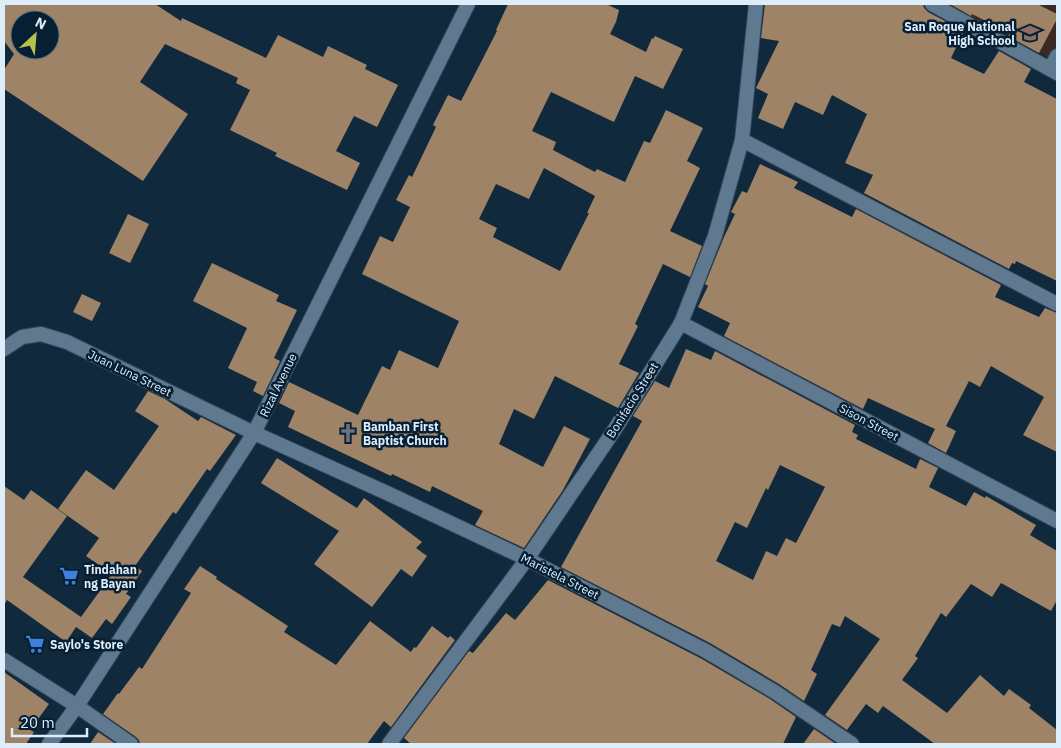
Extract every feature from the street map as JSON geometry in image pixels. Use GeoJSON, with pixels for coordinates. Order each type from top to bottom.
{"type":"FeatureCollection","features":[{"type":"Feature","properties":{"kind":"street","name":"Rizal Avenue"},"geometry":{"type":"LineString","coordinates":[[49,744],[77,706],[254,433],[468,4]]}},
{"type":"Feature","properties":{"kind":"street","name":"Bonifacio Street"},"geometry":{"type":"LineString","coordinates":[[389,744],[526,559],[615,429],[681,323],[715,236],[742,140],[756,4]]}},
{"type":"Feature","properties":{"kind":"street"},"geometry":{"type":"LineString","coordinates":[[932,4],[1054,71],[1057,56]]}},
{"type":"Feature","properties":{"kind":"street"},"geometry":{"type":"LineString","coordinates":[[742,140],[1057,304]]}},
{"type":"Feature","properties":{"kind":"street","name":"Sison Street"},"geometry":{"type":"LineString","coordinates":[[681,323],[1057,521]]}},
{"type":"Feature","properties":{"kind":"street","name":"Juan Luna Street"},"geometry":{"type":"LineString","coordinates":[[4,349],[22,337],[41,334],[67,342],[254,433]]}},
{"type":"Feature","properties":{"kind":"street","name":"Maristela Street"},"geometry":{"type":"LineString","coordinates":[[254,433],[526,559],[706,651],[775,692],[852,744]]}},
{"type":"Feature","properties":{"kind":"street"},"geometry":{"type":"LineString","coordinates":[[4,660],[77,706],[131,744]]}},
{"type":"Feature","properties":{"kind":"shaded area","name":"San Roque National High School"},"geometry":{"type":"Polygon","coordinates":[[[948,4],[1057,4],[1057,62],[948,4]]]}},
{"type":"Feature","properties":{"kind":"building"},"geometry":{"type":"Polygon","coordinates":[[[4,4],[155,4],[181,21],[182,18],[266,58],[278,35],[323,57],[328,46],[367,65],[365,69],[398,85],[377,127],[354,116],[336,151],[360,163],[347,190],[275,156],[277,153],[230,130],[250,90],[236,83],[238,78],[165,44],[140,82],[188,114],[143,181],[4,89],[4,70],[10,60],[60,60],[60,10],[10,10],[10,49],[4,41],[4,4]]]}},
{"type":"Feature","properties":{"kind":"building"},"geometry":{"type":"Polygon","coordinates":[[[508,4],[606,4],[619,10],[610,34],[646,52],[652,38],[655,36],[683,49],[663,89],[635,76],[614,122],[551,92],[532,131],[556,142],[553,150],[595,172],[597,169],[625,182],[644,141],[650,143],[666,110],[703,128],[687,161],[700,168],[670,231],[702,246],[690,277],[663,264],[635,324],[638,326],[619,364],[639,373],[618,408],[555,376],[534,419],[514,409],[499,444],[543,467],[564,426],[590,439],[563,490],[524,548],[475,525],[483,511],[432,486],[430,492],[392,474],[391,476],[288,427],[295,411],[279,403],[289,382],[358,415],[382,366],[390,370],[399,350],[438,368],[459,321],[362,274],[380,236],[393,242],[410,207],[396,200],[409,175],[412,177],[436,127],[433,125],[448,95],[461,101],[508,4]],[[544,168],[529,199],[496,184],[479,219],[497,228],[493,237],[560,271],[589,213],[587,213],[595,196],[544,168]]]}},
{"type":"Feature","properties":{"kind":"building"},"geometry":{"type":"Polygon","coordinates":[[[765,4],[923,4],[928,12],[964,31],[951,58],[984,74],[999,51],[1031,69],[1024,82],[1057,99],[1057,281],[1016,261],[1015,264],[1012,263],[1009,269],[864,193],[873,175],[845,163],[867,114],[832,95],[823,115],[795,102],[783,129],[758,118],[768,94],[756,88],[779,41],[761,38],[765,4]]]}},
{"type":"Feature","properties":{"kind":"building","name":"San Roque National High School"},"geometry":{"type":"Polygon","coordinates":[[[950,4],[1037,4],[1057,14],[1057,19],[1039,53],[1008,36],[1010,33],[972,14],[971,16],[950,4]]]}},
{"type":"Feature","properties":{"kind":"building"},"geometry":{"type":"Polygon","coordinates":[[[760,164],[798,182],[794,188],[852,217],[856,209],[1001,285],[995,297],[1039,317],[1045,308],[1057,313],[1057,452],[1023,435],[1044,397],[991,366],[980,387],[969,381],[946,426],[956,431],[946,453],[928,443],[935,429],[868,398],[863,409],[724,336],[730,323],[698,307],[708,286],[705,284],[735,214],[731,212],[742,191],[747,193],[760,164]]]}},
{"type":"Feature","properties":{"kind":"building"},"geometry":{"type":"Polygon","coordinates":[[[128,214],[149,224],[130,263],[109,253],[128,214]]]}},
{"type":"Feature","properties":{"kind":"building"},"geometry":{"type":"Polygon","coordinates":[[[212,263],[279,295],[276,301],[297,310],[274,358],[280,361],[263,396],[253,391],[257,382],[228,368],[247,328],[193,301],[212,263]]]}},
{"type":"Feature","properties":{"kind":"building"},"geometry":{"type":"Polygon","coordinates":[[[82,294],[101,303],[92,321],[73,312],[82,294]]]}},
{"type":"Feature","properties":{"kind":"building"},"geometry":{"type":"Polygon","coordinates":[[[686,349],[711,360],[715,351],[855,425],[852,432],[858,435],[856,439],[916,469],[920,459],[938,468],[929,487],[966,506],[974,492],[985,498],[986,496],[1036,525],[1030,535],[1057,551],[1057,600],[1051,611],[1001,583],[992,597],[971,584],[946,617],[941,613],[915,656],[918,658],[902,680],[947,713],[980,675],[1004,696],[1009,689],[1031,705],[1029,708],[1057,730],[1057,744],[935,744],[883,706],[878,713],[866,704],[847,730],[825,715],[880,639],[845,616],[840,627],[832,624],[811,670],[817,674],[804,701],[710,643],[561,567],[642,421],[633,416],[655,381],[669,388],[686,349]],[[780,465],[768,490],[766,488],[747,528],[735,522],[716,561],[753,580],[766,551],[777,556],[786,538],[796,543],[825,487],[780,465]]]}},
{"type":"Feature","properties":{"kind":"building"},"geometry":{"type":"Polygon","coordinates":[[[148,391],[165,399],[198,421],[201,417],[236,435],[210,471],[207,469],[176,514],[173,512],[135,566],[142,571],[126,594],[131,597],[112,624],[106,619],[92,638],[76,627],[66,642],[7,600],[4,605],[4,486],[24,500],[31,490],[67,516],[23,577],[81,617],[112,574],[86,556],[99,538],[58,509],[86,470],[114,490],[159,426],[135,411],[148,391]]]}},
{"type":"Feature","properties":{"kind":"building"},"geometry":{"type":"Polygon","coordinates":[[[277,458],[357,508],[364,498],[422,542],[416,548],[427,556],[412,577],[401,569],[372,607],[314,564],[339,531],[261,483],[277,458]]]}},
{"type":"Feature","properties":{"kind":"building"},"geometry":{"type":"Polygon","coordinates":[[[200,566],[217,577],[216,579],[288,626],[284,632],[336,665],[370,621],[411,652],[432,626],[448,638],[450,636],[455,640],[391,727],[384,721],[367,744],[140,744],[136,737],[103,714],[139,667],[142,669],[191,593],[184,589],[200,566]]]}},
{"type":"Feature","properties":{"kind":"building"},"geometry":{"type":"Polygon","coordinates":[[[548,580],[702,659],[770,699],[796,717],[783,744],[411,744],[404,738],[469,651],[473,653],[506,613],[515,620],[548,580]]]}},
{"type":"Feature","properties":{"kind":"building"},"geometry":{"type":"Polygon","coordinates":[[[4,672],[49,704],[30,730],[34,732],[26,744],[4,744],[4,672]]]}},
{"type":"Feature","properties":{"kind":"building"},"geometry":{"type":"Polygon","coordinates":[[[814,729],[836,744],[803,744],[814,729]]]}},
{"type":"Feature","properties":{"kind":"building"},"geometry":{"type":"Polygon","coordinates":[[[98,732],[116,744],[90,744],[98,732]]]}},
{"type":"Feature","properties":{"kind":"place","name":"San Roque National High School"},"geometry":{"type":"Point","coordinates":[1030,33]}},
{"type":"Feature","properties":{"kind":"place","name":"Bamban First Baptist Church"},"geometry":{"type":"Point","coordinates":[348,433]}},
{"type":"Feature","properties":{"kind":"place","name":"Tindahan ng Bayan"},"geometry":{"type":"Point","coordinates":[69,576]}},
{"type":"Feature","properties":{"kind":"place","name":"Saylo's Store"},"geometry":{"type":"Point","coordinates":[35,644]}}]}
